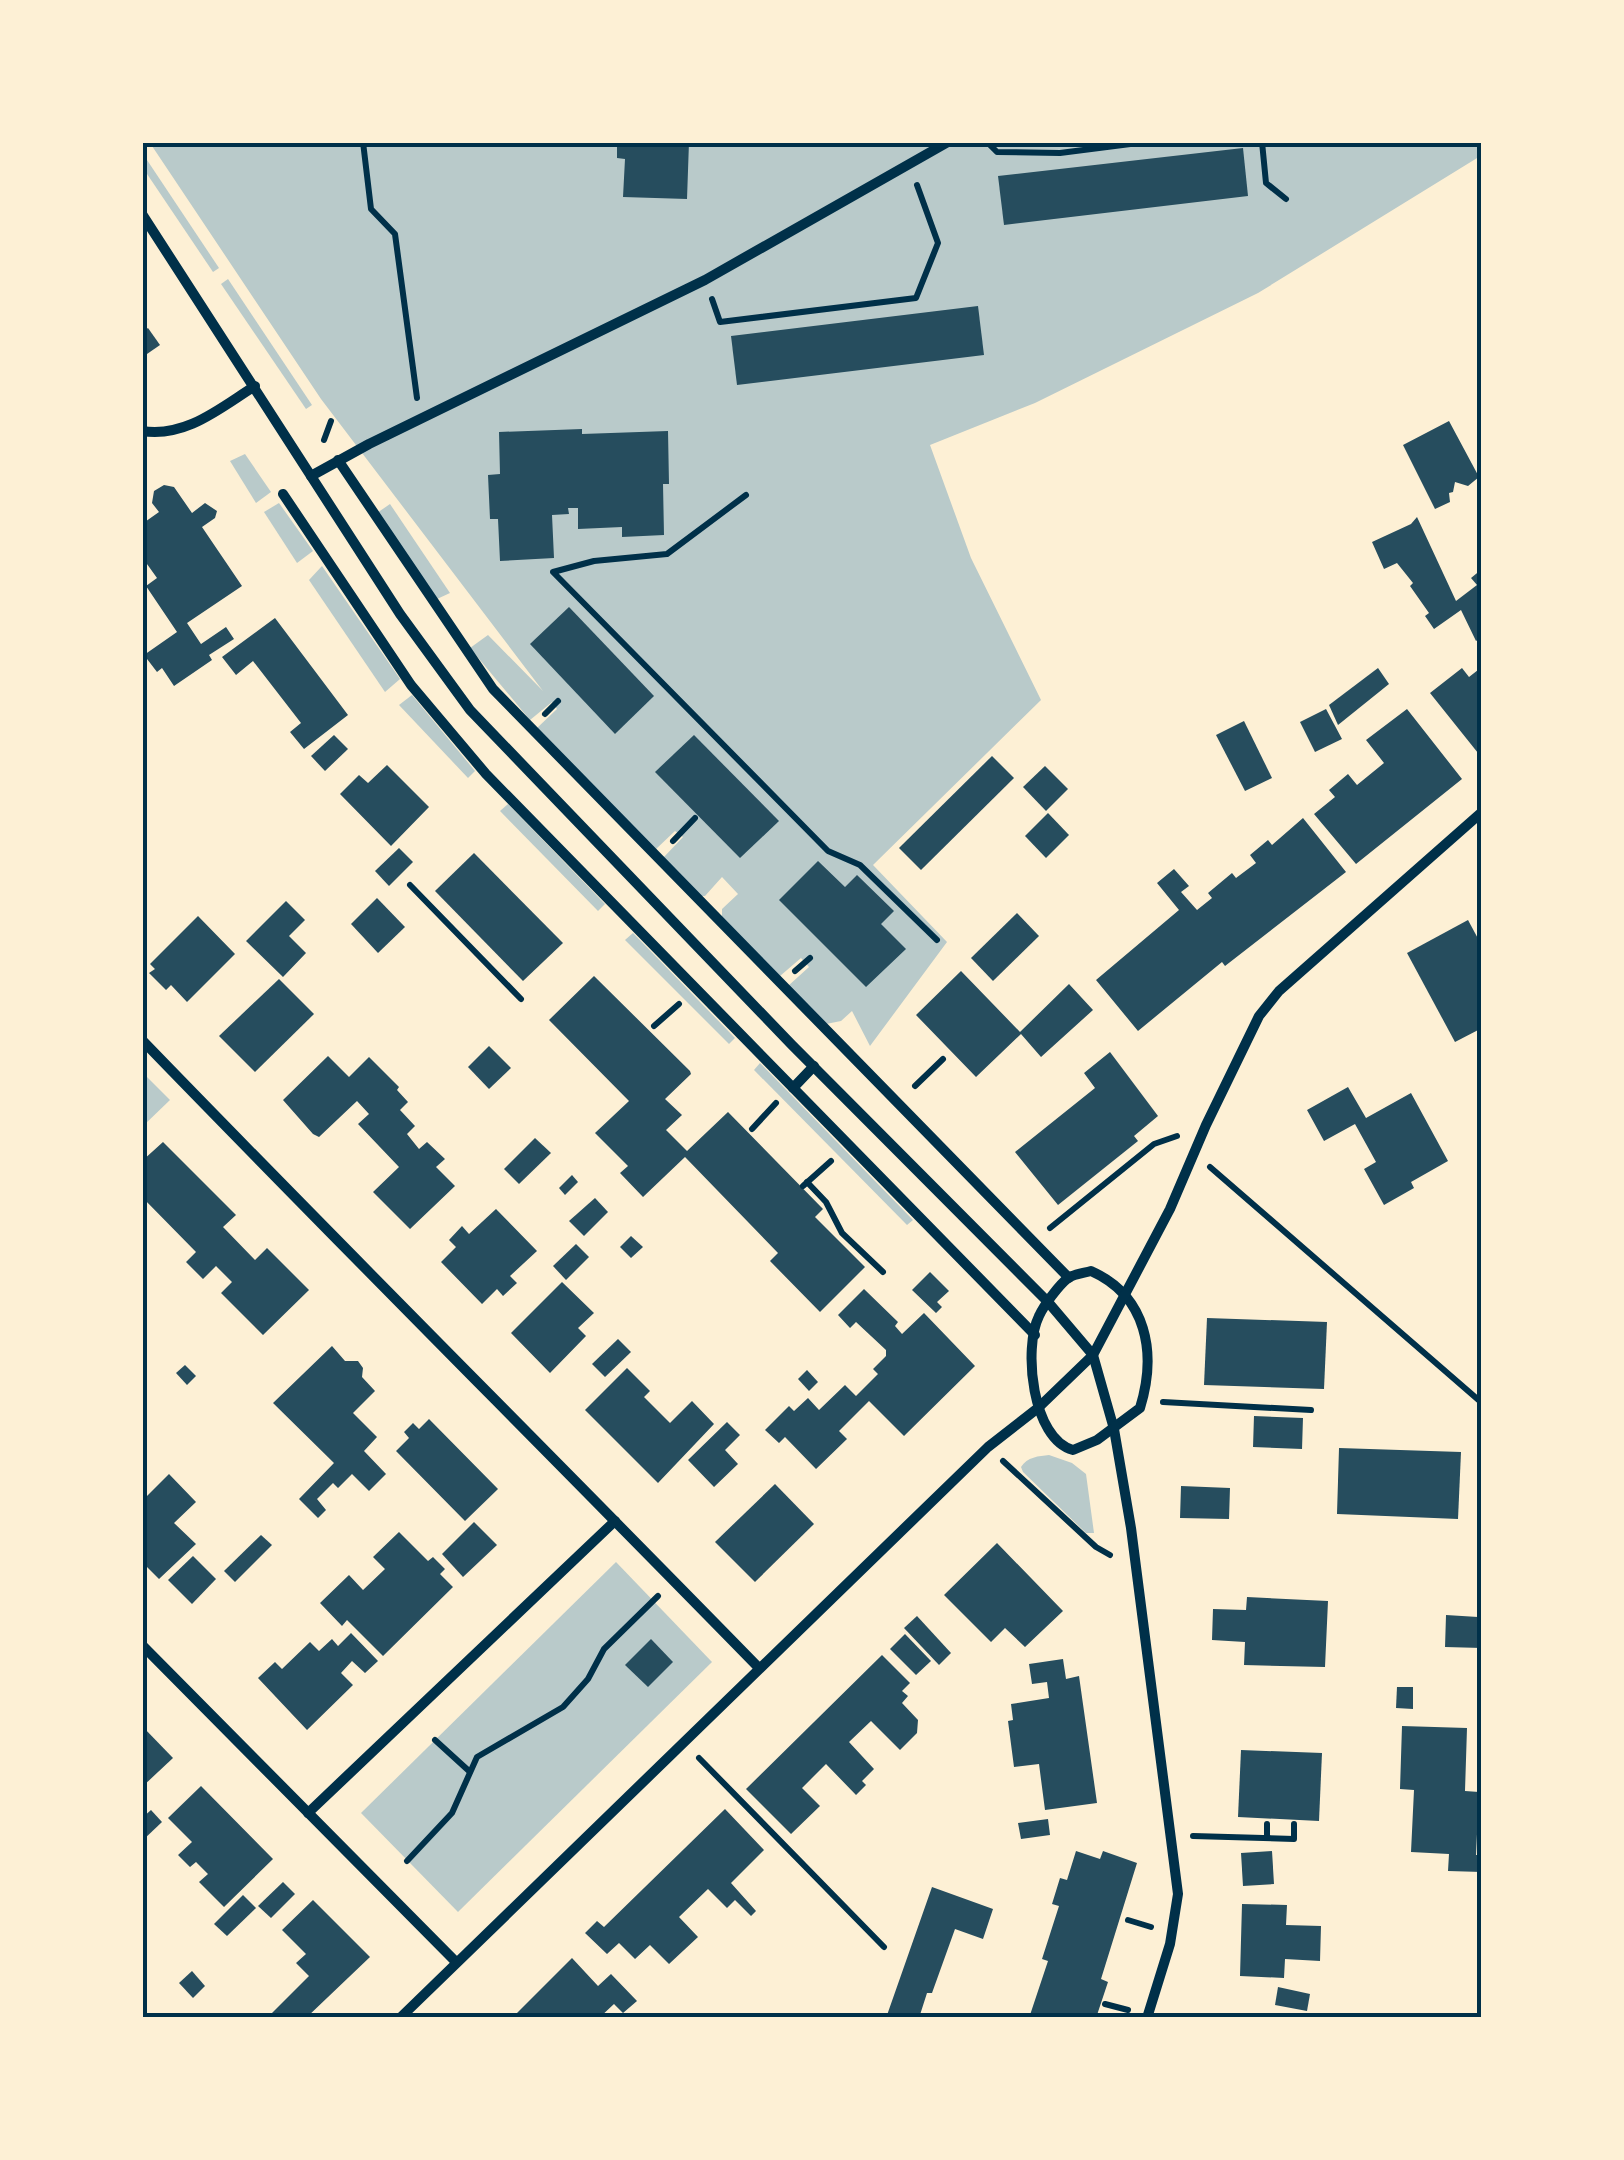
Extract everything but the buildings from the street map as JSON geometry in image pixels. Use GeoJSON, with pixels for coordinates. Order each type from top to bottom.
{"type":"FeatureCollection","features":[{"type":"Feature","properties":{"kind":"street"},"geometry":{"type":"LineString","coordinates":[[312,476],[705,280],[948,142]]}},
{"type":"Feature","properties":{"kind":"street"},"geometry":{"type":"LineString","coordinates":[[142,214],[400,614],[470,710],[1048,1302],[1093,1355],[1114,1429],[1137,1569],[1178,1894],[1170,1944],[1146,2018]]}},
{"type":"Feature","properties":{"kind":"street"},"geometry":{"type":"LineString","coordinates":[[142,430],[159,434],[180,430],[255,386]]}},
{"type":"Feature","properties":{"kind":"street"},"geometry":{"type":"LineString","coordinates":[[338,460],[493,689],[1069,1278]]}},
{"type":"Feature","properties":{"kind":"street"},"geometry":{"type":"LineString","coordinates":[[283,494],[411,686],[474,759],[1034,1334]]}},
{"type":"Feature","properties":{"kind":"street"},"geometry":{"type":"LineString","coordinates":[[400,2018],[988,1447],[1038,1408],[1093,1355],[1126,1297],[1259,1016],[1280,991],[1482,812]]}},
{"type":"Feature","properties":{"kind":"street"},"geometry":{"type":"LineString","coordinates":[[142,1040],[396,1304],[759,1668]]}},
{"type":"Feature","properties":{"kind":"street"},"geometry":{"type":"LineString","coordinates":[[793,1088],[814,1066]]}},
{"type":"Feature","properties":{"kind":"street"},"geometry":{"type":"LineString","coordinates":[[1091,1271],[1112,1281],[1126,1297],[1148,1344],[1149,1370],[1142,1404],[1114,1429],[1084,1446],[1066,1448],[1042,1424],[1033,1361],[1038,1317],[1069,1278],[1091,1271]]}},
{"type":"Feature","properties":{"kind":"street"},"geometry":{"type":"LineString","coordinates":[[308,1812],[614,1521]]}},
{"type":"Feature","properties":{"kind":"street"},"geometry":{"type":"LineString","coordinates":[[142,1645],[456,1962]]}},
{"type":"Feature","properties":{"kind":"path"},"geometry":{"type":"LineString","coordinates":[[363,142],[371,208],[394,234],[420,420]]}},
{"type":"Feature","properties":{"kind":"path"},"geometry":{"type":"LineString","coordinates":[[987,142],[997,152],[1060,153],[1146,142]]}},
{"type":"Feature","properties":{"kind":"path"},"geometry":{"type":"LineString","coordinates":[[1262,142],[1266,183],[1286,198]]}},
{"type":"Feature","properties":{"kind":"path"},"geometry":{"type":"LineString","coordinates":[[705,280],[720,322],[916,298],[938,244],[910,165]]}},
{"type":"Feature","properties":{"kind":"path"},"geometry":{"type":"LineString","coordinates":[[746,495],[668,554],[594,561],[553,572],[828,851],[860,865],[937,940]]}},
{"type":"Feature","properties":{"kind":"path"},"geometry":{"type":"LineString","coordinates":[[684,830],[695,818]]}},
{"type":"Feature","properties":{"kind":"path"},"geometry":{"type":"LineString","coordinates":[[410,886],[521,998]]}},
{"type":"Feature","properties":{"kind":"path"},"geometry":{"type":"LineString","coordinates":[[654,1026],[678,1004]]}},
{"type":"Feature","properties":{"kind":"path"},"geometry":{"type":"LineString","coordinates":[[896,1103],[943,1060]]}},
{"type":"Feature","properties":{"kind":"path"},"geometry":{"type":"LineString","coordinates":[[752,1128],[776,1104]]}},
{"type":"Feature","properties":{"kind":"path"},"geometry":{"type":"LineString","coordinates":[[1033,1242],[1105,1178],[1154,1144],[1206,1125]]}},
{"type":"Feature","properties":{"kind":"path"},"geometry":{"type":"LineString","coordinates":[[1195,1152],[1482,1403]]}},
{"type":"Feature","properties":{"kind":"path"},"geometry":{"type":"LineString","coordinates":[[832,1160],[805,1184],[826,1202],[842,1233],[883,1272]]}},
{"type":"Feature","properties":{"kind":"path"},"geometry":{"type":"LineString","coordinates":[[1142,1404],[1312,1410]]}},
{"type":"Feature","properties":{"kind":"path"},"geometry":{"type":"LineString","coordinates":[[988,1447],[1096,1548],[1137,1569]]}},
{"type":"Feature","properties":{"kind":"path"},"geometry":{"type":"LineString","coordinates":[[407,1861],[452,1813],[468,1772],[487,1748],[563,1708],[588,1679],[604,1649],[673,1580]]}},
{"type":"Feature","properties":{"kind":"path"},"geometry":{"type":"LineString","coordinates":[[435,1740],[468,1772]]}},
{"type":"Feature","properties":{"kind":"path"},"geometry":{"type":"LineString","coordinates":[[684,1743],[884,1947]]}},
{"type":"Feature","properties":{"kind":"path"},"geometry":{"type":"LineString","coordinates":[[1267,1824],[1267,1838]]}},
{"type":"Feature","properties":{"kind":"path"},"geometry":{"type":"LineString","coordinates":[[1172,1836],[1294,1839],[1294,1824]]}},
{"type":"Feature","properties":{"kind":"shaded area"},"geometry":{"type":"Polygon","coordinates":[[[1481,142],[1482,155],[1258,293],[1035,403],[930,445],[971,558],[1041,700],[873,865],[947,942],[870,1046],[852,1011],[841,1021],[826,1024],[788,986],[809,967],[801,958],[780,976],[722,917],[722,909],[738,894],[722,877],[705,896],[700,896],[663,858],[683,837],[675,831],[655,850],[537,728],[557,709],[552,702],[530,720],[470,648],[488,635],[543,691],[321,399],[150,143],[1481,142]]]}},
{"type":"Feature","properties":{"kind":"shaded area"},"geometry":{"type":"Polygon","coordinates":[[[143,154],[219,268],[213,272],[143,168],[143,154]]]}},
{"type":"Feature","properties":{"kind":"shaded area"},"geometry":{"type":"Polygon","coordinates":[[[228,279],[312,405],[306,409],[221,284],[228,279]]]}},
{"type":"Feature","properties":{"kind":"shaded area"},"geometry":{"type":"Polygon","coordinates":[[[245,454],[271,492],[256,503],[230,461],[245,454]]]}},
{"type":"Feature","properties":{"kind":"shaded area"},"geometry":{"type":"Polygon","coordinates":[[[279,503],[313,551],[297,563],[264,512],[279,503]]]}},
{"type":"Feature","properties":{"kind":"shaded area"},"geometry":{"type":"Polygon","coordinates":[[[390,504],[450,593],[437,599],[377,513],[390,504]]]}},
{"type":"Feature","properties":{"kind":"shaded area"},"geometry":{"type":"Polygon","coordinates":[[[322,566],[400,679],[385,692],[309,580],[322,566]]]}},
{"type":"Feature","properties":{"kind":"shaded area"},"geometry":{"type":"Polygon","coordinates":[[[412,695],[475,771],[468,778],[399,705],[412,695]]]}},
{"type":"Feature","properties":{"kind":"shaded area"},"geometry":{"type":"Polygon","coordinates":[[[508,804],[605,904],[598,911],[500,811],[508,804]]]}},
{"type":"Feature","properties":{"kind":"shaded area"},"geometry":{"type":"Polygon","coordinates":[[[633,933],[735,1038],[729,1044],[625,940],[633,933]]]}},
{"type":"Feature","properties":{"kind":"shaded area"},"geometry":{"type":"Polygon","coordinates":[[[760,1063],[913,1220],[907,1225],[754,1070],[760,1063]]]}},
{"type":"Feature","properties":{"kind":"shaded area"},"geometry":{"type":"Polygon","coordinates":[[[143,1073],[170,1100],[142,1126],[143,1073]]]}},
{"type":"Feature","properties":{"kind":"shaded area"},"geometry":{"type":"Polygon","coordinates":[[[1049,1455],[1072,1463],[1086,1474],[1094,1533],[1086,1533],[1023,1472],[1021,1467],[1026,1461],[1049,1455]]]}},
{"type":"Feature","properties":{"kind":"shaded area"},"geometry":{"type":"Polygon","coordinates":[[[616,1562],[712,1662],[458,1912],[361,1813],[616,1562]]]}}]}
